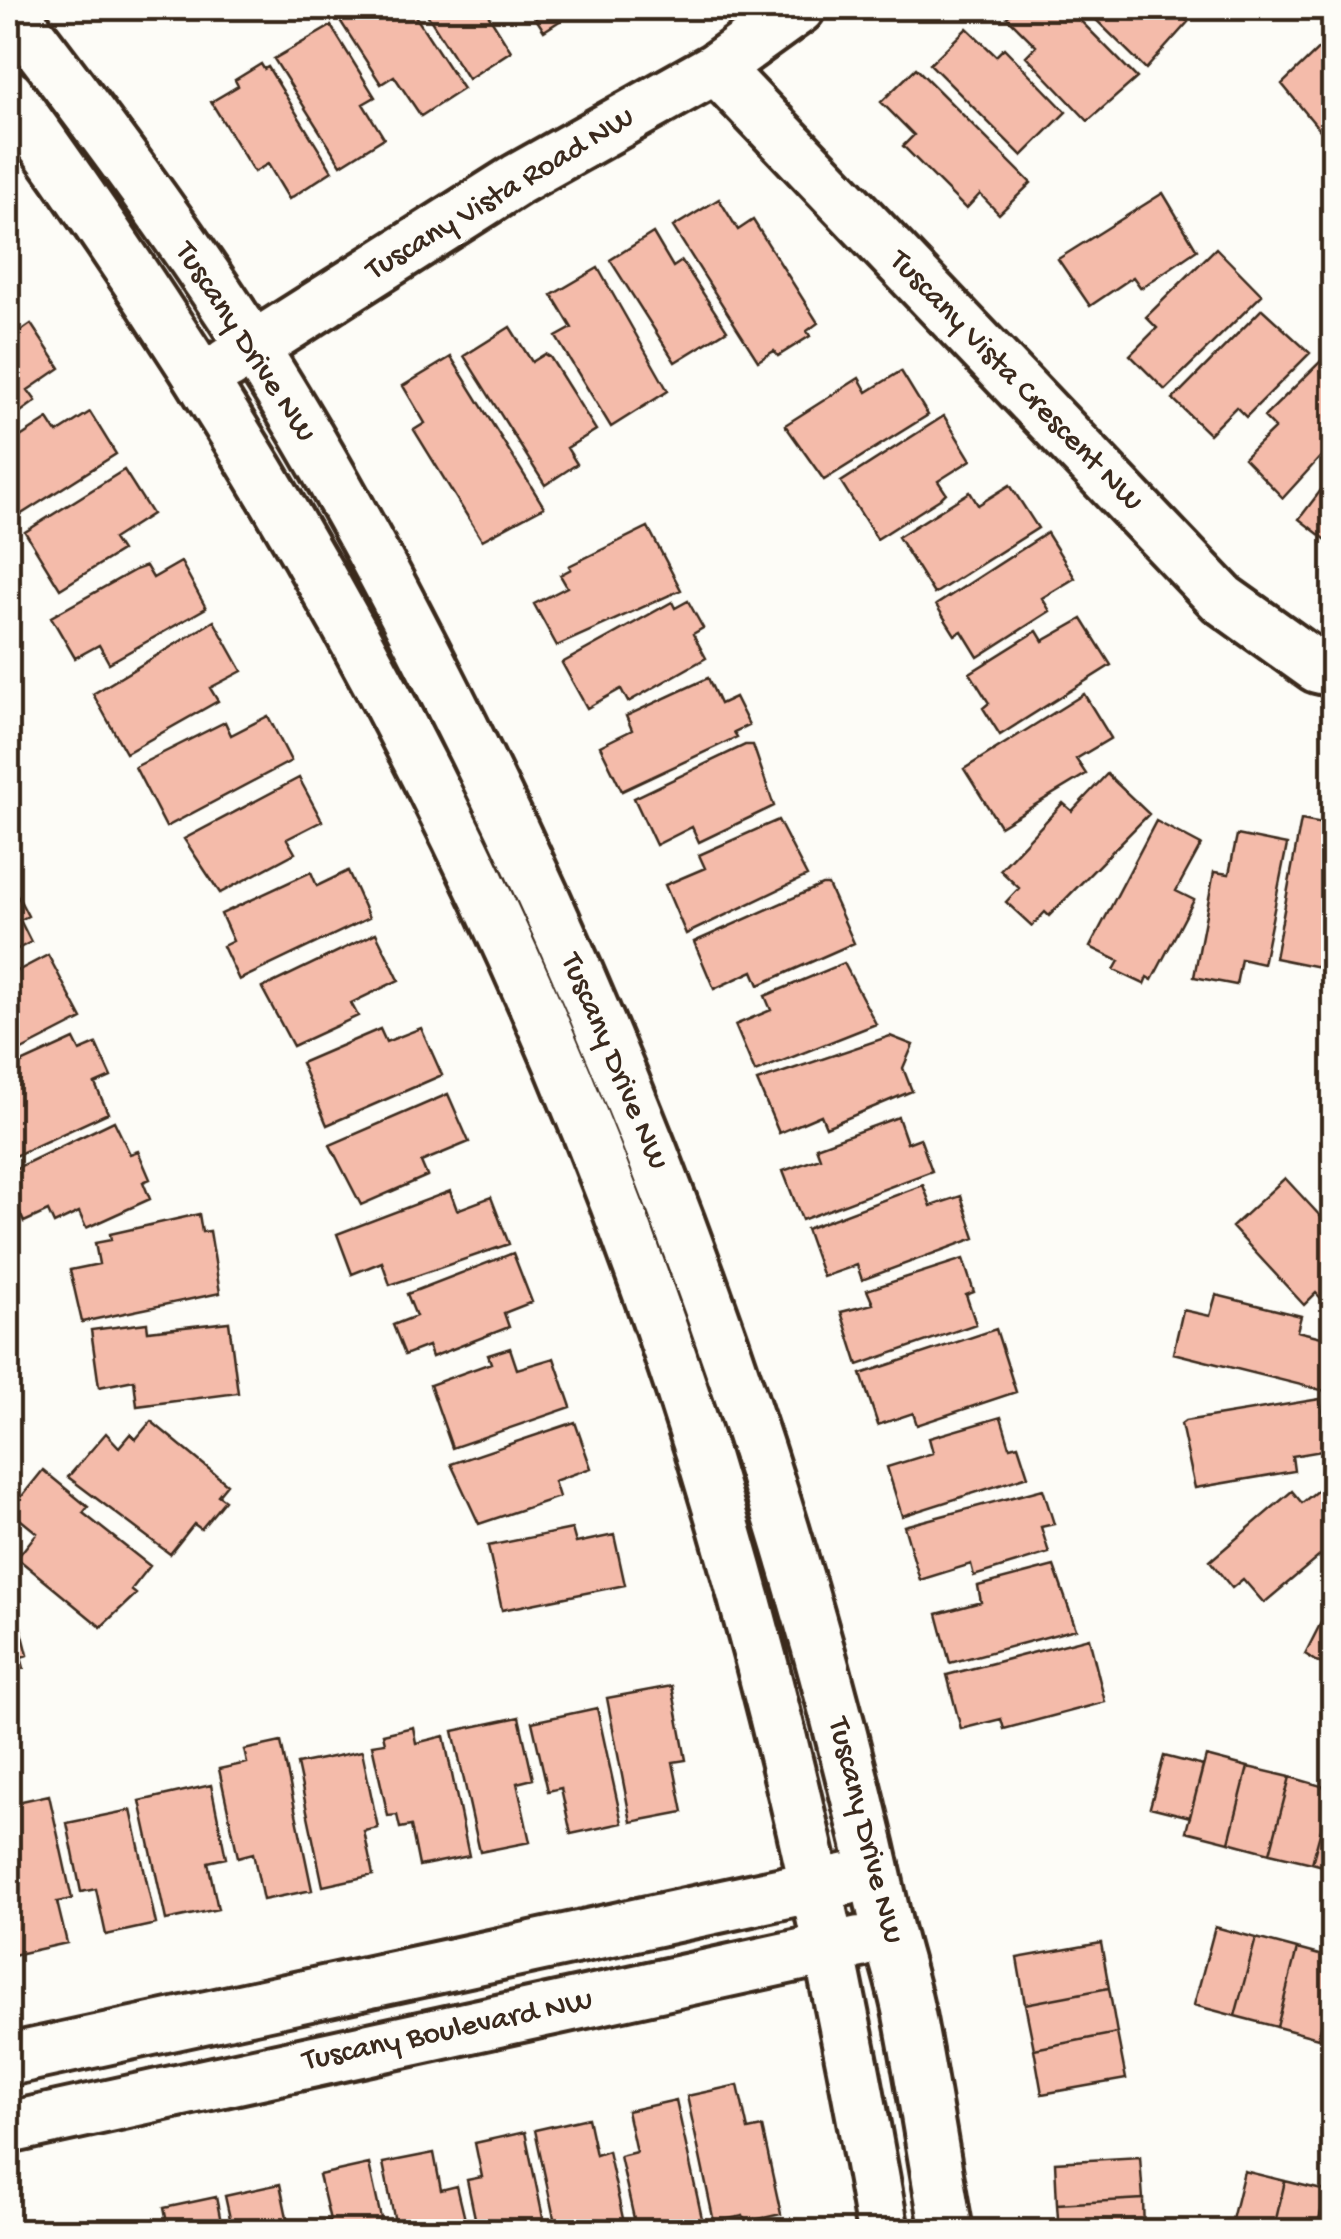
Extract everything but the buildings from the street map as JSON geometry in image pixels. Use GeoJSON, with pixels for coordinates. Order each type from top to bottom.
{"type":"FeatureCollection","features":[{"type":"Feature","properties":{"kind":"street","name":"Tuscany Drive NW"},"geometry":{"type":"LineString","coordinates":[[9,8],[252,346],[439,680],[523,850],[606,1037],[680,1225],[748,1417],[808,1610],[908,2008],[947,2232]]}},
{"type":"Feature","properties":{"kind":"street","name":"Tuscany Vista Road NW"},"geometry":{"type":"LineString","coordinates":[[203,381],[252,346],[518,180],[716,68],[799,8]]}},
{"type":"Feature","properties":{"kind":"street","name":"Tuscany Vista Crescent NW"},"geometry":{"type":"LineString","coordinates":[[716,68],[1222,599],[1318,667],[1334,671]]}},
{"type":"Feature","properties":{"kind":"street","name":"Tuscany Drive NW"},"geometry":{"type":"LineString","coordinates":[[8,95],[203,381],[285,514],[380,686],[502,932],[564,1076],[622,1222],[722,1519],[816,1886],[883,2232]]}},
{"type":"Feature","properties":{"kind":"street","name":"Tuscany Boulevard NW"},"geometry":{"type":"LineString","coordinates":[[8,2060],[876,1874]]}},
{"type":"Feature","properties":{"kind":"street","name":"Tuscany Boulevard NW"},"geometry":{"type":"LineString","coordinates":[[8,2128],[889,1936]]}}]}
